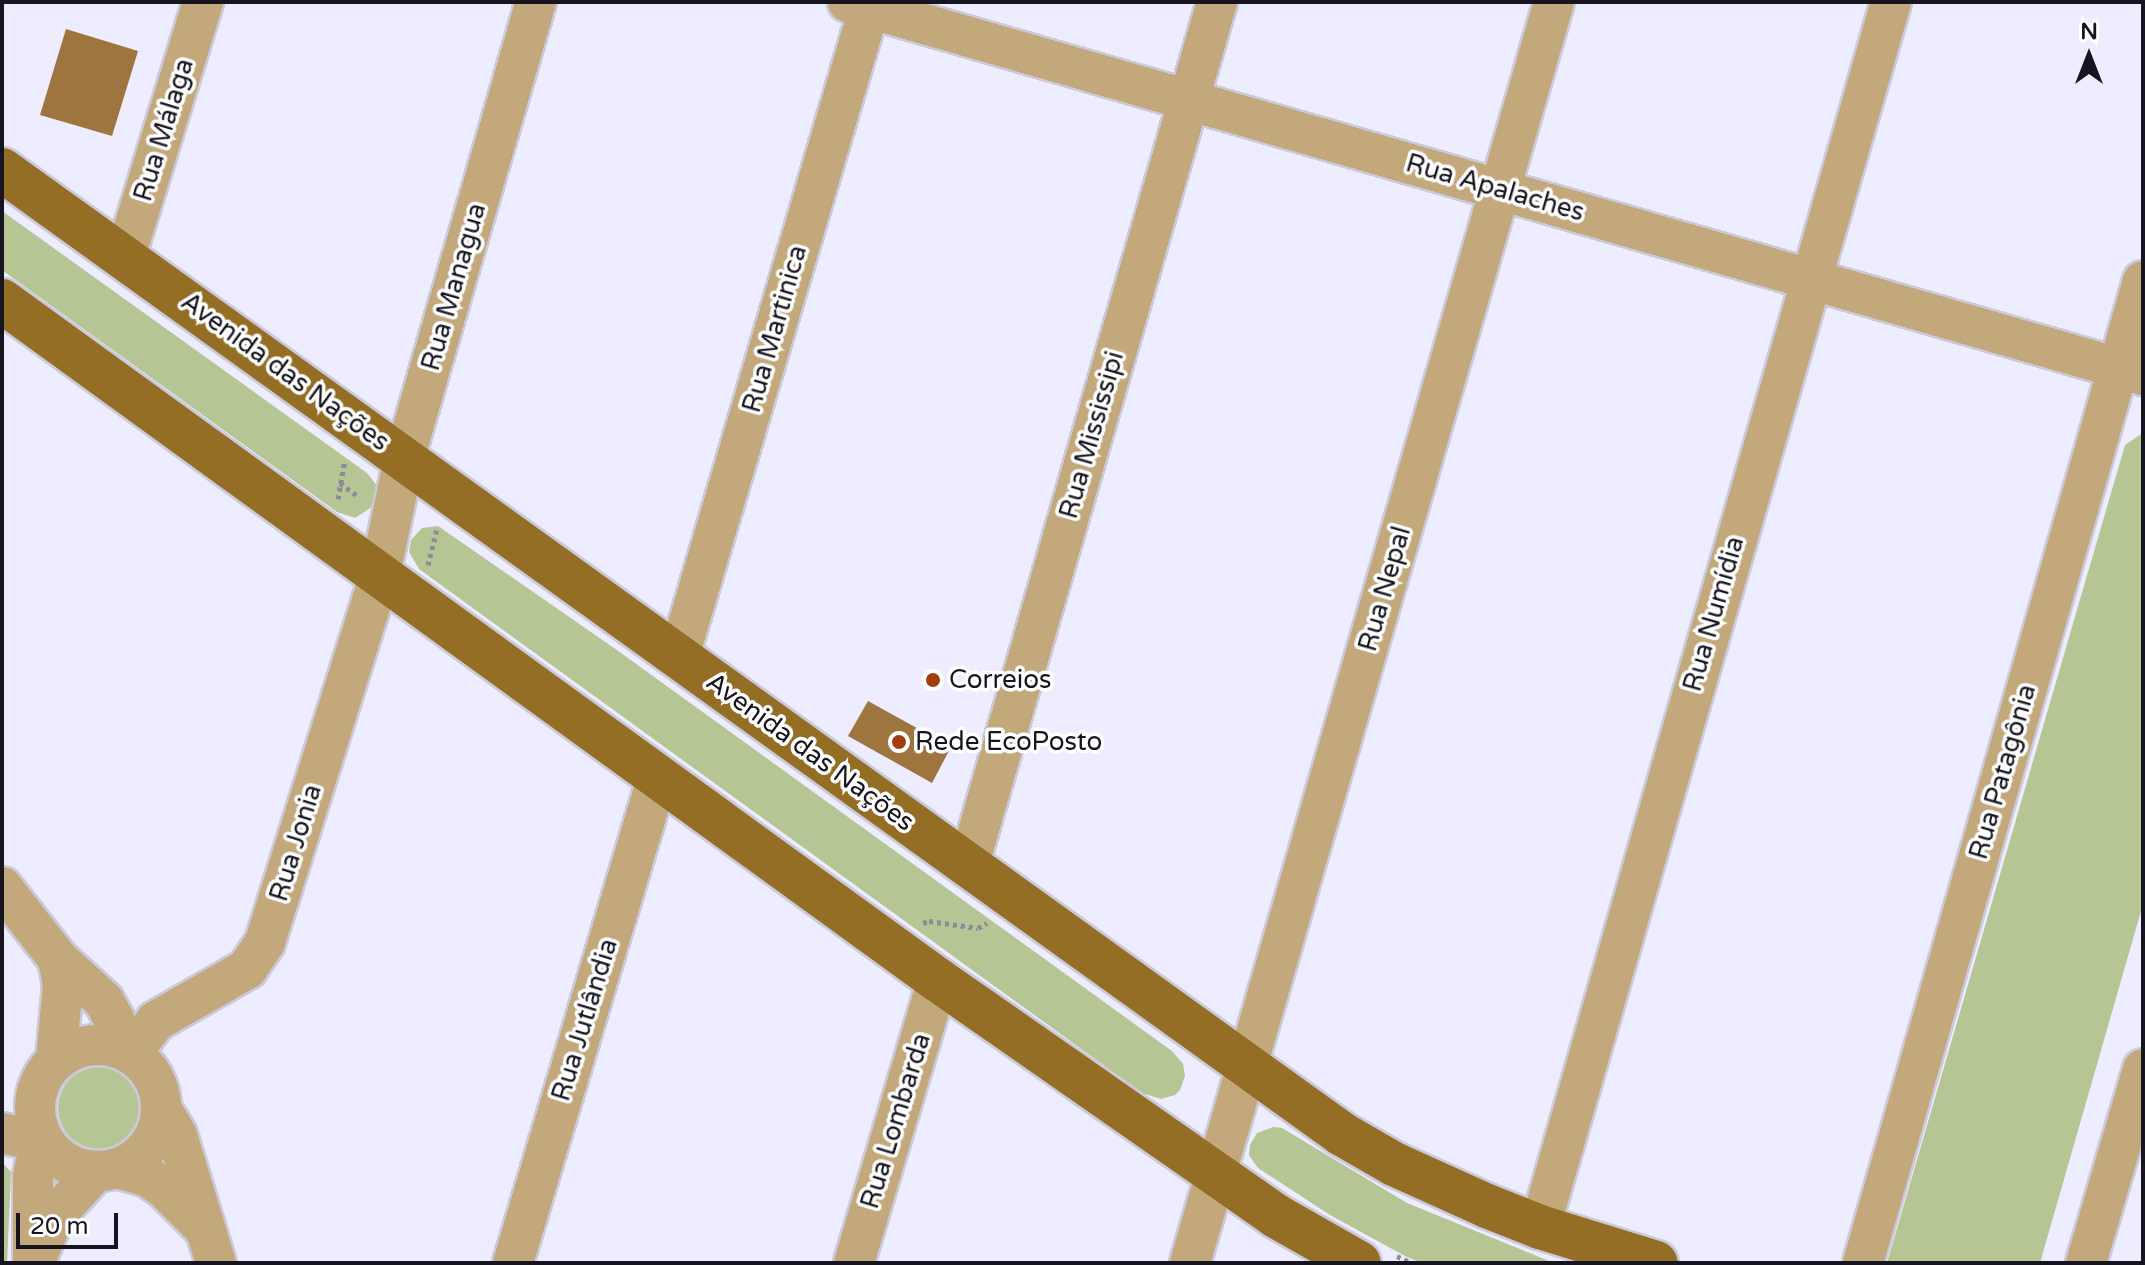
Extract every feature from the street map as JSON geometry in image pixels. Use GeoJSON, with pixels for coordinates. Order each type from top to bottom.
{"type":"FeatureCollection","features":[{"type":"Feature","properties":{"kind":"main road","name":"Avenida das Nações"},"geometry":{"type":"LineString","coordinates":[[2,170],[1342,1134],[1394,1164],[1540,1227],[1656,1263]]}},
{"type":"Feature","properties":{"kind":"main road"},"geometry":{"type":"LineString","coordinates":[[2,301],[938,980],[1276,1216],[1359,1263]]}},
{"type":"Feature","properties":{"kind":"street","name":"Rua Málaga"},"geometry":{"type":"LineString","coordinates":[[125,257],[203,2]]}},
{"type":"Feature","properties":{"kind":"street","name":"Rua Managua"},"geometry":{"type":"LineString","coordinates":[[380,574],[404,459],[536,2]]}},
{"type":"Feature","properties":{"kind":"street","name":"Rua Mississipi"},"geometry":{"type":"LineString","coordinates":[[968,867],[1217,2]]}},
{"type":"Feature","properties":{"kind":"street","name":"Rua Nepal"},"geometry":{"type":"LineString","coordinates":[[1190,1263],[1554,2]]}},
{"type":"Feature","properties":{"kind":"street","name":"Rua Numídia"},"geometry":{"type":"LineString","coordinates":[[1540,1227],[1891,2]]}},
{"type":"Feature","properties":{"kind":"street","name":"Rua Apalaches"},"geometry":{"type":"LineString","coordinates":[[863,4],[2130,372]]}},
{"type":"Feature","properties":{"kind":"street","name":"Rua Martinica"},"geometry":{"type":"LineString","coordinates":[[679,656],[863,4]]}},
{"type":"Feature","properties":{"kind":"street","name":"Rua Patagônia"},"geometry":{"type":"LineString","coordinates":[[1863,1263],[2130,372],[2143,281]]}},
{"type":"Feature","properties":{"kind":"street","name":"Rua Jonia"},"geometry":{"type":"LineString","coordinates":[[128,1052],[156,1021],[233,978],[258,957],[380,574]]}},
{"type":"Feature","properties":{"kind":"street","name":"Rua Jutlândia"},"geometry":{"type":"LineString","coordinates":[[513,1263],[658,776]]}},
{"type":"Feature","properties":{"kind":"street"},"geometry":{"type":"LineString","coordinates":[[2,887],[58,959],[104,1001],[128,1052],[151,1072],[162,1110],[177,1135],[210,1246]]}},
{"type":"Feature","properties":{"kind":"street"},"geometry":{"type":"LineString","coordinates":[[34,1263],[33,1177],[46,1144],[35,1110],[32,1085],[63,985],[58,959]]}},
{"type":"Feature","properties":{"kind":"street","name":"Rua Lombarda"},"geometry":{"type":"LineString","coordinates":[[854,1263],[938,980]]}},
{"type":"Feature","properties":{"kind":"street"},"geometry":{"type":"LineString","coordinates":[[32,1085],[81,1047],[96,1045],[128,1052]]}},
{"type":"Feature","properties":{"kind":"street"},"geometry":{"type":"LineString","coordinates":[[2086,1263],[2143,1069]]}},
{"type":"Feature","properties":{"kind":"street"},"geometry":{"type":"LineString","coordinates":[[34,1263],[54,1217],[107,1170],[140,1156],[149,1146],[162,1110]]}},
{"type":"Feature","properties":{"kind":"street"},"geometry":{"type":"LineString","coordinates":[[2,1133],[46,1144],[69,1164],[148,1177],[164,1188],[210,1246]]}},
{"type":"Feature","properties":{"kind":"path"},"geometry":{"type":"LineString","coordinates":[[337,512],[346,458]]}},
{"type":"Feature","properties":{"kind":"path"},"geometry":{"type":"LineString","coordinates":[[425,573],[438,526]]}},
{"type":"Feature","properties":{"kind":"path"},"geometry":{"type":"LineString","coordinates":[[900,952],[922,924],[929,921],[978,928],[985,925],[1007,895]]}},
{"type":"Feature","properties":{"kind":"green space"},"geometry":{"type":"Polygon","coordinates":[[[2,211],[367,473],[378,487],[375,505],[355,518],[337,512],[2,270],[2,211]]]}},
{"type":"Feature","properties":{"kind":"green space"},"geometry":{"type":"Polygon","coordinates":[[[2143,433],[2143,904],[2040,1263],[1887,1263],[2125,445],[2143,433]]]}},
{"type":"Feature","properties":{"kind":"green space"},"geometry":{"type":"Polygon","coordinates":[[[438,526],[614,648],[1172,1051],[1183,1064],[1185,1076],[1180,1090],[1161,1099],[1142,1093],[419,569],[409,552],[411,540],[422,528],[438,526]]]}},
{"type":"Feature","properties":{"kind":"green space"},"geometry":{"type":"Polygon","coordinates":[[[91,1067],[107,1067],[122,1074],[133,1085],[140,1108],[137,1124],[128,1137],[107,1149],[91,1149],[76,1142],[65,1131],[58,1116],[58,1100],[65,1085],[76,1074],[91,1067]]]}},
{"type":"Feature","properties":{"kind":"green space"},"geometry":{"type":"Polygon","coordinates":[[[1273,1127],[1282,1128],[1407,1203],[1554,1263],[1422,1263],[1405,1256],[1330,1215],[1258,1168],[1249,1155],[1250,1145],[1257,1133],[1273,1127]]]}},
{"type":"Feature","properties":{"kind":"green space"},"geometry":{"type":"Polygon","coordinates":[[[2,1162],[11,1172],[7,1263],[2,1263],[2,1162]]]}},
{"type":"Feature","properties":{"kind":"building"},"geometry":{"type":"Polygon","coordinates":[[[66,29],[138,51],[112,136],[40,115],[66,29]]]}},
{"type":"Feature","properties":{"kind":"building","name":"Rede EcoPosto"},"geometry":{"type":"Polygon","coordinates":[[[868,701],[951,747],[932,783],[848,736],[868,701]]]}},
{"type":"Feature","properties":{"kind":"place","name":"Correios"},"geometry":{"type":"Point","coordinates":[933,680]}},
{"type":"Feature","properties":{"kind":"place","name":"Rede EcoPosto"},"geometry":{"type":"Point","coordinates":[899,742]}}]}
